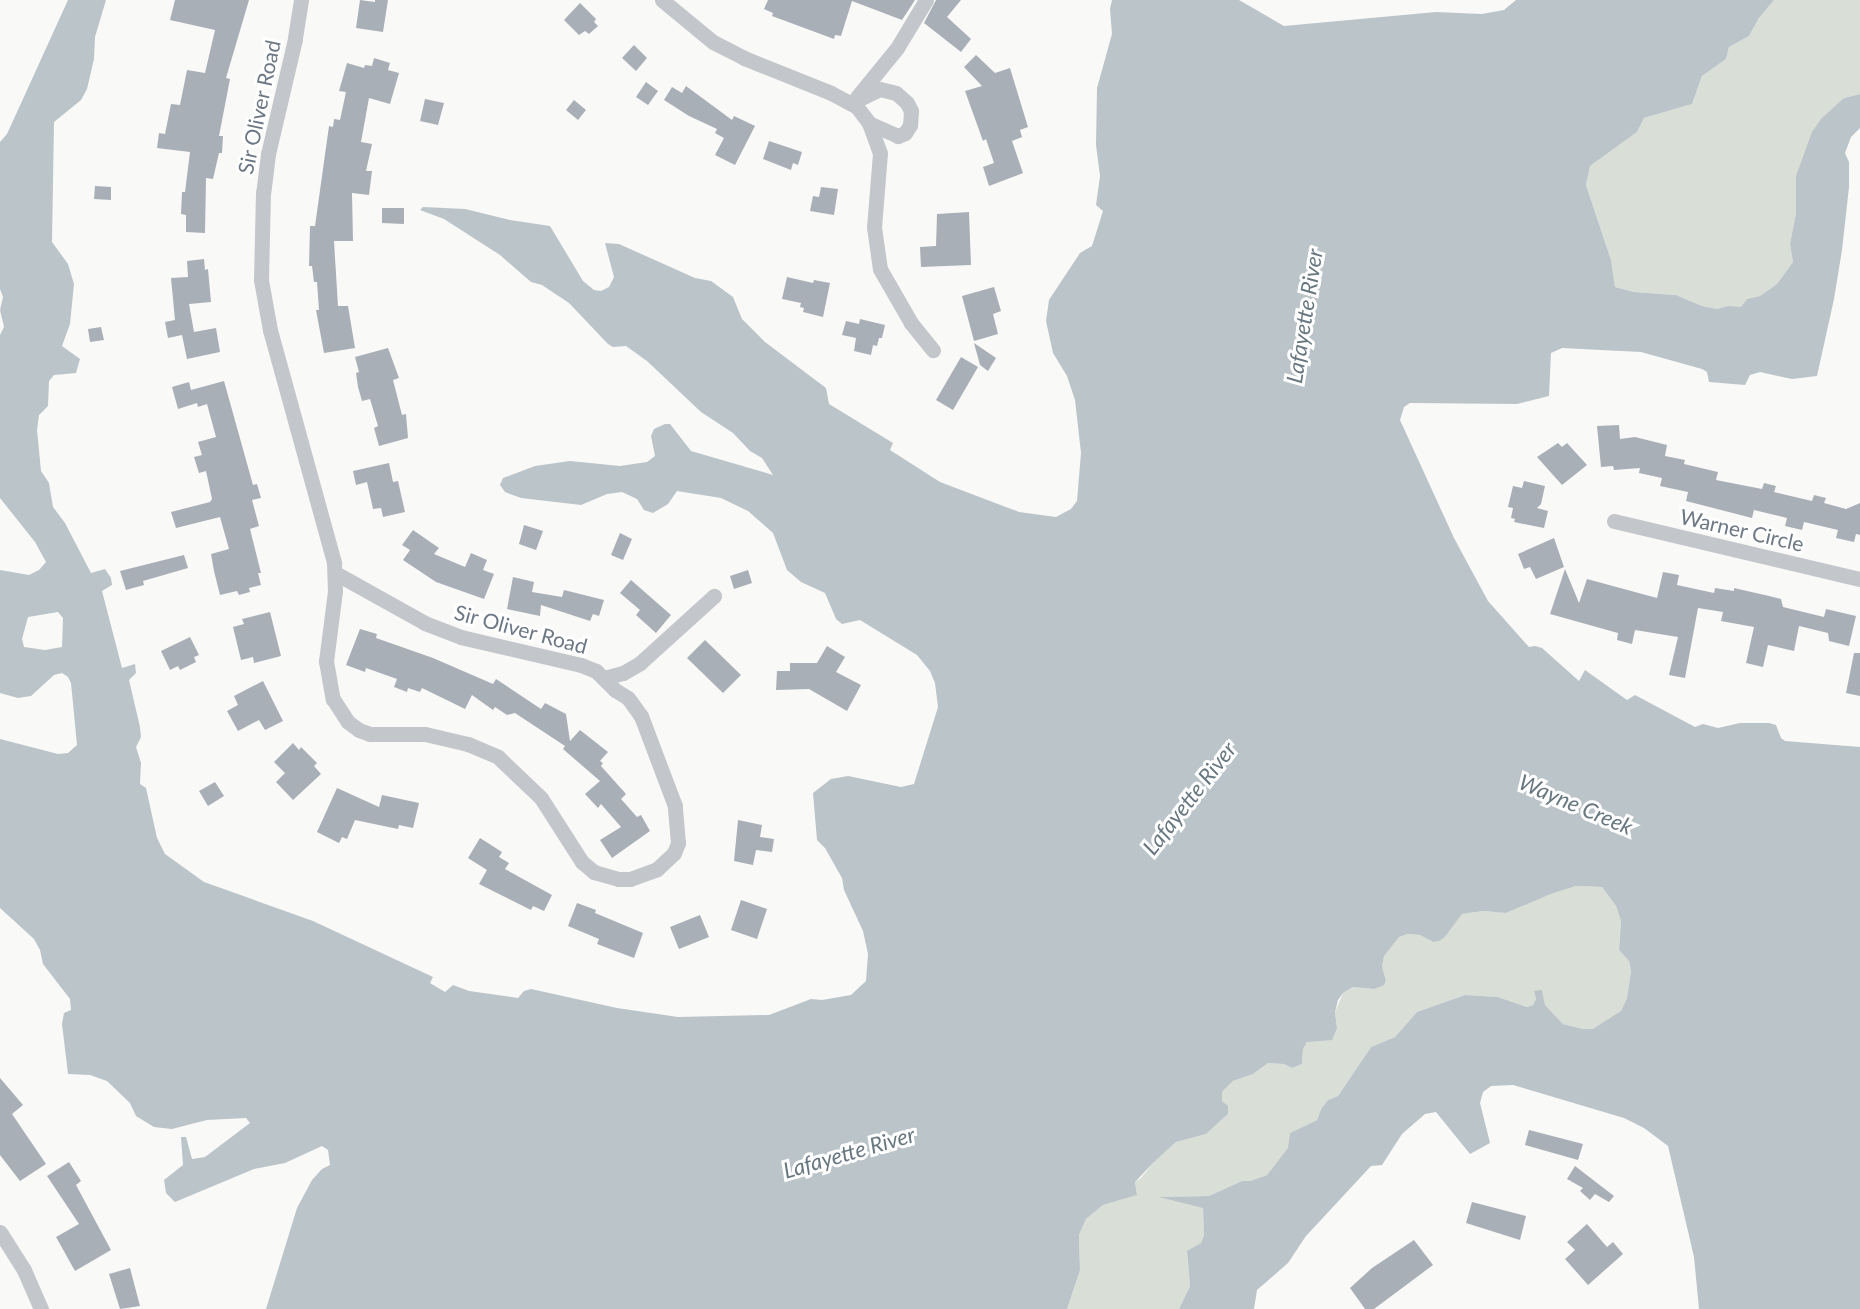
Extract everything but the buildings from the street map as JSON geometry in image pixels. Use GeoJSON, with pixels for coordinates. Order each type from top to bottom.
{"type":"FeatureCollection","features":[{"type":"Feature","properties":{"kind":"street","name":"Sir Oliver Road"},"geometry":{"type":"LineString","coordinates":[[300,0],[295,39],[268,154],[263,192],[261,280],[272,339],[335,573],[326,661],[327,680],[333,699],[348,722],[370,734],[425,734],[468,744],[498,757],[541,798],[582,862],[606,876],[630,879],[657,868],[674,853],[678,843],[675,806],[641,717],[635,706],[604,678],[581,665],[461,637],[425,623],[335,573]]}},
{"type":"Feature","properties":{"kind":"street"},"geometry":{"type":"LineString","coordinates":[[662,0],[713,42],[744,58],[850,103],[869,123],[891,135],[898,136],[905,133],[910,125],[911,111],[908,103],[896,93],[880,89],[850,103]]}},
{"type":"Feature","properties":{"kind":"street"},"geometry":{"type":"LineString","coordinates":[[850,103],[868,86],[897,48],[926,0]]}},
{"type":"Feature","properties":{"kind":"street"},"geometry":{"type":"LineString","coordinates":[[869,123],[880,153],[874,227],[880,269],[910,323],[933,350]]}},
{"type":"Feature","properties":{"kind":"street","name":"Warner Circle"},"geometry":{"type":"LineString","coordinates":[[1614,521],[1860,579]]}},
{"type":"Feature","properties":{"kind":"street"},"geometry":{"type":"LineString","coordinates":[[604,678],[623,673],[640,663],[714,596]]}},
{"type":"Feature","properties":{"kind":"street"},"geometry":{"type":"LineString","coordinates":[[0,1232],[24,1270],[41,1309]]}},
{"type":"Feature","properties":{"kind":"shaded area"},"geometry":{"type":"Polygon","coordinates":[[[1774,0],[1860,0],[1860,94],[1844,98],[1796,176],[1796,213],[1790,244],[1793,262],[1777,284],[1760,296],[1747,299],[1741,308],[1728,306],[1717,309],[1702,306],[1676,295],[1634,292],[1615,287],[1611,260],[1586,185],[1590,166],[1637,132],[1644,118],[1692,104],[1702,76],[1726,59],[1729,47],[1749,36],[1759,18],[1774,0]]]}},
{"type":"Feature","properties":{"kind":"shaded area"},"geometry":{"type":"Polygon","coordinates":[[[1576,886],[1602,887],[1616,906],[1621,921],[1619,950],[1629,961],[1631,971],[1627,998],[1621,1011],[1613,1018],[1593,1029],[1563,1024],[1545,1005],[1542,991],[1534,991],[1536,999],[1533,1005],[1527,1007],[1498,997],[1465,995],[1417,1012],[1395,1037],[1371,1047],[1338,1096],[1328,1100],[1321,1109],[1317,1120],[1290,1133],[1289,1148],[1267,1175],[1250,1181],[1242,1181],[1209,1196],[1162,1197],[1203,1207],[1204,1235],[1201,1243],[1187,1252],[1190,1286],[1179,1309],[1067,1309],[1080,1270],[1079,1235],[1086,1219],[1103,1205],[1137,1195],[1135,1182],[1176,1142],[1206,1134],[1228,1114],[1228,1107],[1222,1101],[1222,1092],[1233,1081],[1253,1074],[1268,1063],[1284,1064],[1292,1068],[1302,1064],[1303,1049],[1307,1042],[1337,1028],[1335,1012],[1343,993],[1353,987],[1374,989],[1386,980],[1382,967],[1384,955],[1399,937],[1408,934],[1420,935],[1433,942],[1445,937],[1462,914],[1483,911],[1506,913],[1576,886]]]}},
{"type":"Feature","properties":{"kind":"water"},"geometry":{"type":"Polygon","coordinates":[[[68,0],[106,0],[95,37],[94,59],[87,89],[81,100],[54,122],[52,242],[68,264],[74,284],[70,324],[62,346],[80,359],[76,373],[54,375],[49,381],[48,406],[39,415],[37,430],[41,471],[49,483],[53,507],[65,523],[91,573],[105,569],[111,578],[112,585],[102,591],[122,668],[135,664],[136,673],[129,680],[140,727],[141,737],[136,747],[141,763],[140,784],[146,788],[157,838],[165,854],[204,882],[313,921],[433,977],[430,983],[445,992],[453,985],[469,991],[518,998],[524,991],[531,989],[617,1008],[678,1017],[769,1015],[811,999],[822,1000],[851,995],[866,981],[868,954],[863,931],[844,890],[842,878],[825,848],[817,840],[813,793],[831,779],[848,776],[901,787],[914,784],[938,707],[935,683],[930,671],[917,655],[860,620],[842,624],[836,619],[825,593],[801,582],[787,570],[773,533],[748,511],[721,498],[677,491],[668,504],[653,513],[644,510],[637,499],[622,492],[607,494],[581,505],[521,498],[505,492],[500,485],[503,478],[535,466],[570,461],[620,466],[647,462],[655,456],[651,436],[654,429],[665,424],[670,424],[691,451],[773,475],[762,458],[750,451],[733,433],[701,412],[647,361],[626,346],[613,347],[608,344],[569,303],[542,285],[531,282],[500,255],[444,219],[420,210],[423,207],[465,209],[510,220],[550,226],[583,281],[594,290],[601,291],[609,287],[614,277],[605,243],[619,244],[695,278],[711,281],[733,297],[742,319],[765,342],[826,388],[829,404],[893,443],[890,450],[940,482],[1019,512],[1056,517],[1071,509],[1077,501],[1081,453],[1075,400],[1067,376],[1053,353],[1046,321],[1049,300],[1080,253],[1092,246],[1103,211],[1096,205],[1100,176],[1096,145],[1097,88],[1112,34],[1110,9],[1112,0],[1239,0],[1284,26],[1436,12],[1482,14],[1504,10],[1516,0],[1774,0],[1759,18],[1749,36],[1729,47],[1726,59],[1702,76],[1692,104],[1644,118],[1637,132],[1590,166],[1586,185],[1611,260],[1615,287],[1634,292],[1676,295],[1702,306],[1717,309],[1728,306],[1741,307],[1747,299],[1760,296],[1777,284],[1793,262],[1790,244],[1796,213],[1796,176],[1812,132],[1821,119],[1844,98],[1860,94],[1860,128],[1851,137],[1845,153],[1849,162],[1849,187],[1842,250],[1817,376],[1792,379],[1760,372],[1750,375],[1745,385],[1709,382],[1707,372],[1702,369],[1641,352],[1562,348],[1551,353],[1549,396],[1517,404],[1410,403],[1404,407],[1400,420],[1454,538],[1488,601],[1529,647],[1542,648],[1579,681],[1585,670],[1627,700],[1635,695],[1695,727],[1703,724],[1718,728],[1740,723],[1769,723],[1776,725],[1781,738],[1785,741],[1860,747],[1860,1309],[1699,1309],[1694,1257],[1668,1146],[1644,1128],[1624,1118],[1513,1085],[1491,1086],[1483,1092],[1480,1103],[1490,1143],[1470,1154],[1436,1112],[1425,1114],[1402,1134],[1382,1165],[1371,1166],[1306,1236],[1288,1263],[1257,1290],[1254,1309],[1179,1309],[1190,1286],[1187,1251],[1201,1243],[1204,1235],[1203,1208],[1159,1197],[1209,1196],[1242,1181],[1250,1181],[1267,1175],[1288,1148],[1290,1133],[1317,1120],[1321,1109],[1328,1100],[1338,1096],[1371,1047],[1395,1037],[1417,1012],[1465,995],[1498,997],[1527,1007],[1533,1005],[1536,999],[1534,991],[1542,990],[1545,1005],[1563,1024],[1593,1029],[1621,1011],[1627,998],[1631,971],[1629,961],[1619,950],[1621,921],[1616,906],[1602,887],[1576,886],[1506,913],[1483,911],[1462,914],[1445,937],[1439,941],[1433,942],[1420,935],[1408,934],[1399,937],[1384,956],[1382,967],[1386,980],[1384,985],[1374,989],[1353,987],[1343,993],[1338,1000],[1335,1012],[1337,1028],[1332,1040],[1307,1042],[1303,1049],[1302,1064],[1292,1068],[1284,1064],[1268,1063],[1253,1074],[1233,1081],[1222,1092],[1222,1101],[1228,1106],[1228,1114],[1206,1134],[1176,1142],[1135,1182],[1137,1195],[1103,1205],[1086,1219],[1079,1235],[1080,1270],[1067,1309],[266,1309],[297,1208],[312,1180],[322,1169],[330,1165],[328,1150],[322,1146],[285,1163],[254,1169],[175,1202],[166,1193],[164,1180],[183,1165],[181,1137],[186,1137],[192,1159],[205,1157],[250,1123],[246,1118],[207,1120],[172,1129],[154,1127],[136,1116],[130,1103],[107,1081],[90,1075],[68,1074],[62,1024],[64,1013],[71,1010],[70,999],[43,964],[40,950],[34,939],[0,908],[0,739],[58,754],[68,753],[77,745],[71,683],[68,677],[62,673],[54,675],[31,696],[18,698],[0,693],[0,570],[29,575],[39,570],[46,562],[35,542],[0,498],[0,335],[4,327],[0,310],[3,297],[0,289],[0,142],[7,134],[68,0]],[[58,612],[28,617],[22,639],[24,647],[45,650],[62,647],[63,618],[58,612]]]}},
{"type":"Feature","properties":{"kind":"water label","name":"Lafayette River"},"geometry":{"type":"Point","coordinates":[1304,316]}},
{"type":"Feature","properties":{"kind":"water label","name":"Lafayette River"},"geometry":{"type":"Point","coordinates":[1189,798]}},
{"type":"Feature","properties":{"kind":"water label","name":"Wayne Creek"},"geometry":{"type":"Point","coordinates":[1576,804]}},
{"type":"Feature","properties":{"kind":"water label","name":"Lafayette River"},"geometry":{"type":"Point","coordinates":[849,1152]}}]}
